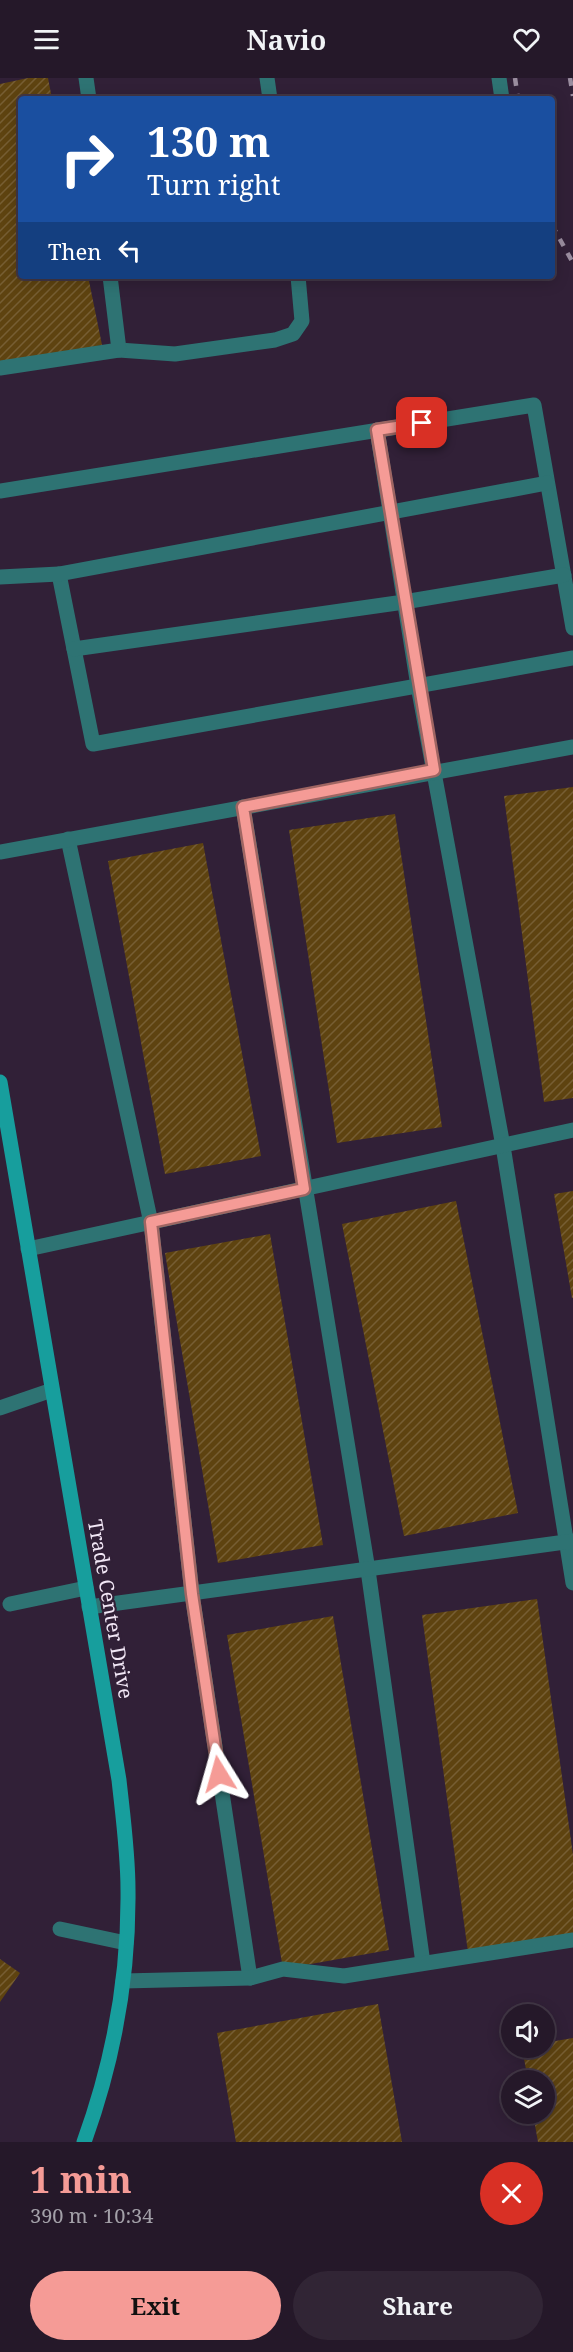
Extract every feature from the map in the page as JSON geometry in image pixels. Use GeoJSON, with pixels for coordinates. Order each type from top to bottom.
{"type":"FeatureCollection","features":[{"type":"Feature","properties":{"kind":"street","name":"Trade Center Drive"},"geometry":{"type":"LineString","coordinates":[[0,1082],[2,1108],[120,1791],[128,1891],[123,1981],[114,2036],[84,2142]]}},
{"type":"Feature","properties":{"kind":"lane"},"geometry":{"type":"LineString","coordinates":[[86,78],[89,96]]}},
{"type":"Feature","properties":{"kind":"lane"},"geometry":{"type":"LineString","coordinates":[[267,78],[270,96]]}},
{"type":"Feature","properties":{"kind":"lane"},"geometry":{"type":"LineString","coordinates":[[499,78],[502,96]]}},
{"type":"Feature","properties":{"kind":"lane"},"geometry":{"type":"LineString","coordinates":[[110,279],[119,350]]}},
{"type":"Feature","properties":{"kind":"lane"},"geometry":{"type":"LineString","coordinates":[[0,368],[119,350],[175,354],[275,340],[293,334],[302,321],[298,279]]}},
{"type":"Feature","properties":{"kind":"lane"},"geometry":{"type":"LineString","coordinates":[[0,491],[534,405],[573,628]]}},
{"type":"Feature","properties":{"kind":"lane"},"geometry":{"type":"LineString","coordinates":[[377,430],[418,686],[502,1146],[570,1542],[573,1583]]}},
{"type":"Feature","properties":{"kind":"lane"},"geometry":{"type":"LineString","coordinates":[[0,577],[59,574],[548,483]]}},
{"type":"Feature","properties":{"kind":"lane"},"geometry":{"type":"LineString","coordinates":[[59,574],[93,744],[573,658]]}},
{"type":"Feature","properties":{"kind":"lane"},"geometry":{"type":"LineString","coordinates":[[74,649],[404,602],[564,575]]}},
{"type":"Feature","properties":{"kind":"lane"},"geometry":{"type":"LineString","coordinates":[[0,852],[434,770],[573,747]]}},
{"type":"Feature","properties":{"kind":"lane"},"geometry":{"type":"LineString","coordinates":[[243,807],[368,1569],[423,1963]]}},
{"type":"Feature","properties":{"kind":"lane"},"geometry":{"type":"LineString","coordinates":[[68,839],[151,1222],[192,1594],[250,1978]]}},
{"type":"Feature","properties":{"kind":"lane"},"geometry":{"type":"LineString","coordinates":[[28,1249],[573,1130]]}},
{"type":"Feature","properties":{"kind":"lane"},"geometry":{"type":"LineString","coordinates":[[0,1408],[52,1390]]}},
{"type":"Feature","properties":{"kind":"lane"},"geometry":{"type":"LineString","coordinates":[[89,1607],[570,1542]]}},
{"type":"Feature","properties":{"kind":"lane"},"geometry":{"type":"LineString","coordinates":[[10,1604],[86,1588]]}},
{"type":"Feature","properties":{"kind":"lane"},"geometry":{"type":"LineString","coordinates":[[60,1929],[126,1943]]}},
{"type":"Feature","properties":{"kind":"lane"},"geometry":{"type":"LineString","coordinates":[[123,1981],[250,1978],[283,1969],[344,1976],[573,1940]]}},
{"type":"Feature","properties":{"kind":"building"},"geometry":{"type":"Polygon","coordinates":[[[28,78],[48,78],[51,96],[18,96],[18,279],[89,279],[102,345],[0,366],[0,84],[28,78]]]}},
{"type":"Feature","properties":{"kind":"building"},"geometry":{"type":"Polygon","coordinates":[[[573,787],[573,1098],[544,1102],[504,796],[573,787]]]}},
{"type":"Feature","properties":{"kind":"building"},"geometry":{"type":"Polygon","coordinates":[[[395,814],[442,1127],[337,1143],[289,830],[395,814]]]}},
{"type":"Feature","properties":{"kind":"building"},"geometry":{"type":"Polygon","coordinates":[[[203,843],[261,1156],[165,1174],[108,861],[203,843]]]}},
{"type":"Feature","properties":{"kind":"building"},"geometry":{"type":"Polygon","coordinates":[[[573,1191],[573,1298],[572,1298],[554,1194],[573,1191]]]}},
{"type":"Feature","properties":{"kind":"building"},"geometry":{"type":"Polygon","coordinates":[[[456,1201],[518,1513],[404,1536],[342,1224],[456,1201]]]}},
{"type":"Feature","properties":{"kind":"building"},"geometry":{"type":"Polygon","coordinates":[[[270,1234],[323,1545],[218,1563],[165,1253],[270,1234]]]}},
{"type":"Feature","properties":{"kind":"building"},"geometry":{"type":"Polygon","coordinates":[[[537,1599],[573,1855],[573,1937],[468,1952],[422,1615],[537,1599]]]}},
{"type":"Feature","properties":{"kind":"building"},"geometry":{"type":"Polygon","coordinates":[[[333,1616],[389,1950],[283,1969],[227,1635],[333,1616]]]}},
{"type":"Feature","properties":{"kind":"building"},"geometry":{"type":"Polygon","coordinates":[[[0,1959],[20,1973],[0,2002],[0,1959]]]}},
{"type":"Feature","properties":{"kind":"building"},"geometry":{"type":"Polygon","coordinates":[[[378,2004],[402,2142],[236,2142],[217,2033],[378,2004]]]}},
{"type":"Feature","properties":{"kind":"building"},"geometry":{"type":"Polygon","coordinates":[[[573,2038],[573,2142],[538,2142],[535,2124],[555,2124],[555,2070],[526,2070],[524,2058],[555,2058],[555,2041],[573,2038]]]}},
{"type":"Feature","properties":{"kind":"railway"},"geometry":{"type":"LineString","coordinates":[[515,78],[518,96]]}},
{"type":"Feature","properties":{"kind":"railway"},"geometry":{"type":"LineString","coordinates":[[570,78],[573,96]]}},
{"type":"Feature","properties":{"kind":"railway"},"geometry":{"type":"LineString","coordinates":[[555,230],[573,263]]}},
{"type":"Feature","properties":{"kind":"route"},"geometry":{"type":"LineString","coordinates":[[219,1774],[192,1594],[151,1222],[304,1189],[243,807],[434,770],[418,686],[377,430],[422,423]]}}]}
